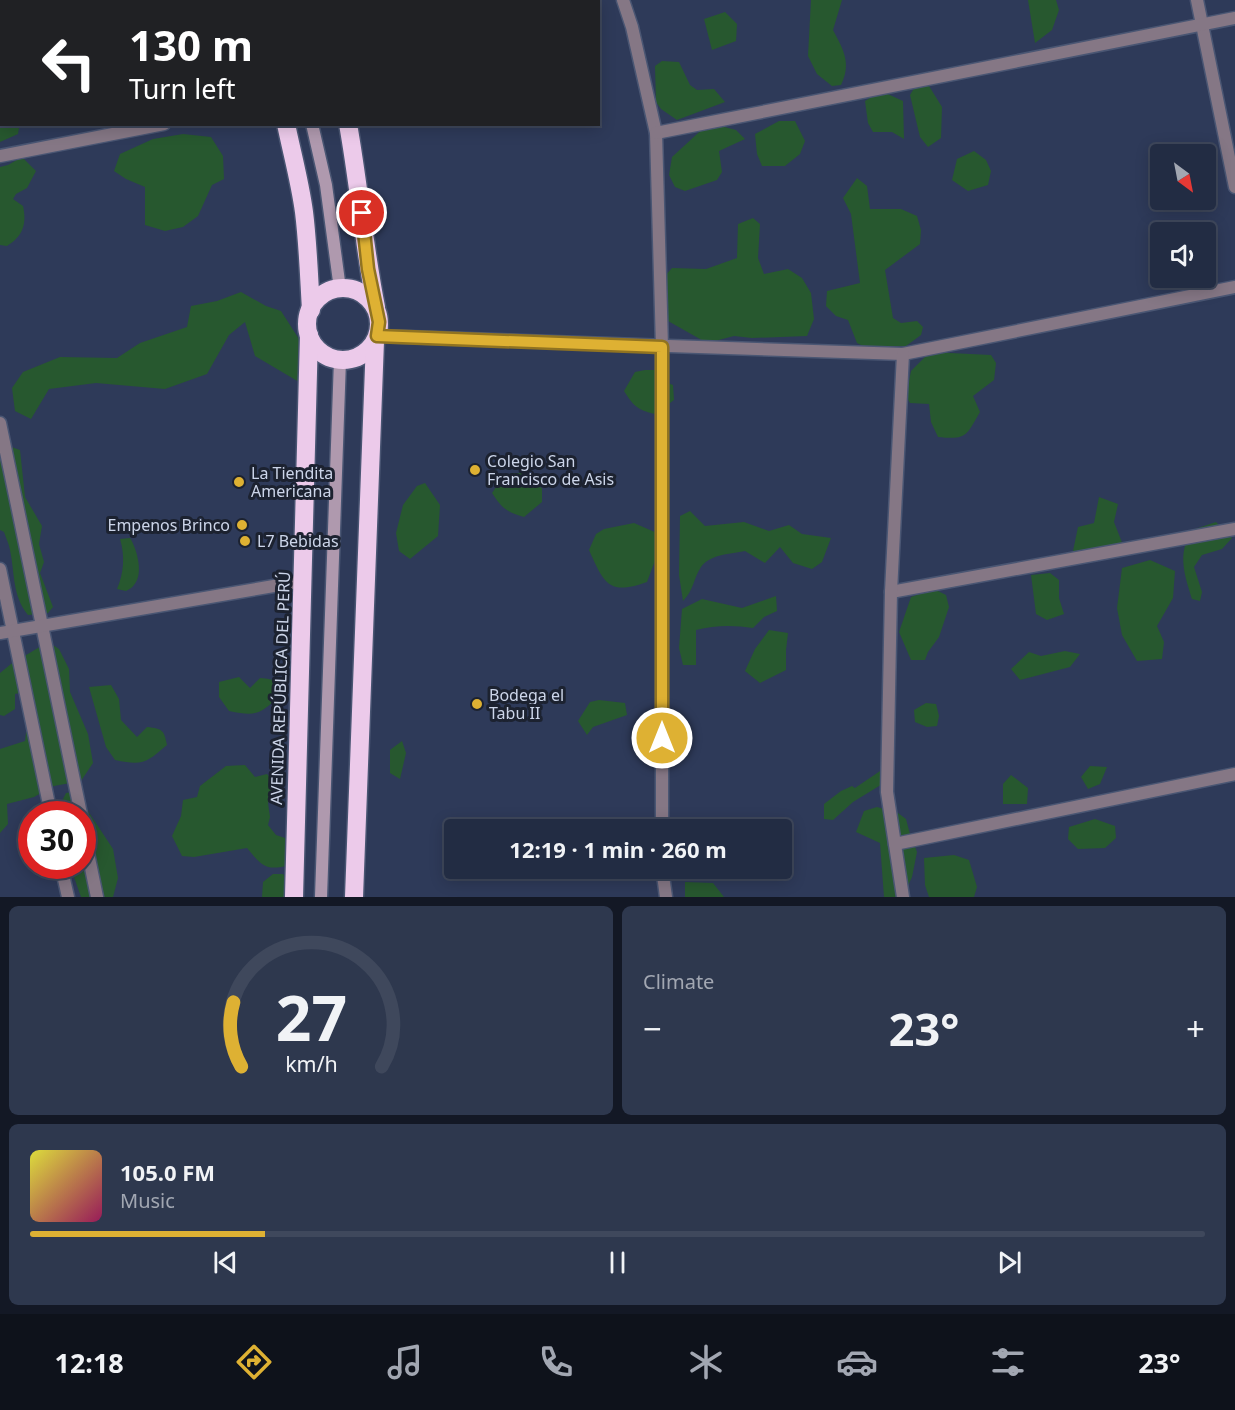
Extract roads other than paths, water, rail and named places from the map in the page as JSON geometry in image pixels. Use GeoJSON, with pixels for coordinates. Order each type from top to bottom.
{"type":"FeatureCollection","features":[{"type":"Feature","properties":{"kind":"highway"},"geometry":{"type":"LineString","coordinates":[[286,126],[304,215],[310,310]]}},
{"type":"Feature","properties":{"kind":"highway"},"geometry":{"type":"LineString","coordinates":[[348,126],[368,269],[379,322],[376,339],[354,897]]}},
{"type":"Feature","properties":{"kind":"highway"},"geometry":{"type":"LineString","coordinates":[[376,339],[360,356],[340,360],[321,352],[314,345],[307,327],[310,310],[316,300],[325,293],[340,289],[346,288],[366,296],[374,305],[378,315]]}},
{"type":"Feature","properties":{"kind":"highway","name":"AVENIDA REPÚBLICA DEL PERÚ"},"geometry":{"type":"LineString","coordinates":[[294,897],[309,335]]}},
{"type":"Feature","properties":{"kind":"street"},"geometry":{"type":"LineString","coordinates":[[623,0],[632,27],[656,133],[662,347],[662,819]]}},
{"type":"Feature","properties":{"kind":"street"},"geometry":{"type":"LineString","coordinates":[[1197,0],[1235,187]]}},
{"type":"Feature","properties":{"kind":"street"},"geometry":{"type":"LineString","coordinates":[[656,133],[1235,18]]}},
{"type":"Feature","properties":{"kind":"street"},"geometry":{"type":"LineString","coordinates":[[0,156],[154,126]]}},
{"type":"Feature","properties":{"kind":"street"},"geometry":{"type":"LineString","coordinates":[[312,126],[326,184],[340,289]]}},
{"type":"Feature","properties":{"kind":"street"},"geometry":{"type":"LineString","coordinates":[[376,339],[903,354],[1235,287]]}},
{"type":"Feature","properties":{"kind":"street"},"geometry":{"type":"LineString","coordinates":[[903,354],[891,592],[887,792],[903,897]]}},
{"type":"Feature","properties":{"kind":"street"},"geometry":{"type":"LineString","coordinates":[[321,897],[340,360]]}},
{"type":"Feature","properties":{"kind":"street"},"geometry":{"type":"LineString","coordinates":[[0,423],[78,801]]}},
{"type":"Feature","properties":{"kind":"street"},"geometry":{"type":"LineString","coordinates":[[891,592],[1235,529]]}},
{"type":"Feature","properties":{"kind":"street"},"geometry":{"type":"LineString","coordinates":[[0,569],[6,632],[48,801]]}},
{"type":"Feature","properties":{"kind":"street"},"geometry":{"type":"LineString","coordinates":[[6,632],[303,581]]}},
{"type":"Feature","properties":{"kind":"street"},"geometry":{"type":"LineString","coordinates":[[895,844],[1235,774]]}},
{"type":"Feature","properties":{"kind":"street"},"geometry":{"type":"LineString","coordinates":[[64,879],[68,897]]}},
{"type":"Feature","properties":{"kind":"street"},"geometry":{"type":"LineString","coordinates":[[93,879],[97,897]]}},
{"type":"Feature","properties":{"kind":"street"},"geometry":{"type":"LineString","coordinates":[[664,879],[666,897]]}},
{"type":"Feature","properties":{"kind":"place","name":"Colegio San Francisco de Asis"},"geometry":{"type":"Point","coordinates":[475,470]}},
{"type":"Feature","properties":{"kind":"place","name":"La Tiendita Americana"},"geometry":{"type":"Point","coordinates":[239,482]}},
{"type":"Feature","properties":{"kind":"place","name":"Empenos Brinco"},"geometry":{"type":"Point","coordinates":[242,525]}},
{"type":"Feature","properties":{"kind":"place","name":"L7 Bebidas"},"geometry":{"type":"Point","coordinates":[245,541]}},
{"type":"Feature","properties":{"kind":"place","name":"Bodega el Tabu II"},"geometry":{"type":"Point","coordinates":[477,704]}}]}
